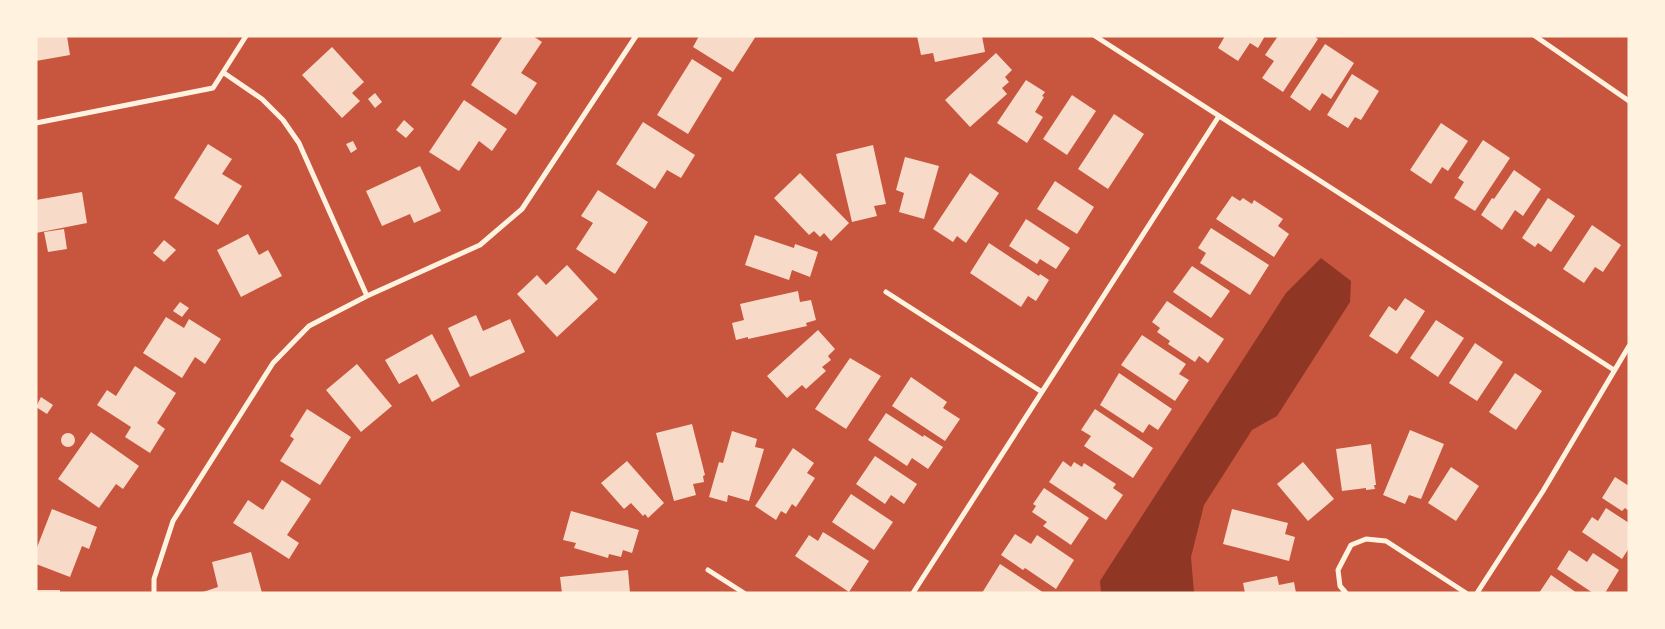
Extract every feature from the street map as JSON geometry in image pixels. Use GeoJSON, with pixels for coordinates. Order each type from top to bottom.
{"type":"FeatureCollection","features":[{"type":"Feature","properties":{"kind":"street"},"geometry":{"type":"LineString","coordinates":[[36,123],[213,88],[246,36]]}},
{"type":"Feature","properties":{"kind":"street"},"geometry":{"type":"LineString","coordinates":[[154,593],[154,579],[173,521],[273,363],[309,326],[367,296],[480,245],[522,209],[636,36]]}},
{"type":"Feature","properties":{"kind":"street"},"geometry":{"type":"LineString","coordinates":[[1095,36],[1614,370]]}},
{"type":"Feature","properties":{"kind":"street"},"geometry":{"type":"LineString","coordinates":[[1535,36],[1629,101]]}},
{"type":"Feature","properties":{"kind":"street"},"geometry":{"type":"LineString","coordinates":[[224,73],[262,99],[283,120],[299,143],[367,296]]}},
{"type":"Feature","properties":{"kind":"street"},"geometry":{"type":"LineString","coordinates":[[913,593],[1219,116]]}},
{"type":"Feature","properties":{"kind":"street"},"geometry":{"type":"LineString","coordinates":[[886,292],[1042,392]]}},
{"type":"Feature","properties":{"kind":"street"},"geometry":{"type":"LineString","coordinates":[[1477,593],[1543,491],[1629,346]]}},
{"type":"Feature","properties":{"kind":"street"},"geometry":{"type":"LineString","coordinates":[[1346,593],[1340,586],[1338,570],[1351,545],[1366,539],[1386,541],[1466,593]]}},
{"type":"Feature","properties":{"kind":"street"},"geometry":{"type":"LineString","coordinates":[[708,570],[744,593]]}},
{"type":"Feature","properties":{"kind":"shaded area"},"geometry":{"type":"Polygon","coordinates":[[[1321,258],[1351,281],[1350,302],[1277,416],[1252,430],[1204,505],[1191,557],[1194,593],[1101,593],[1100,581],[1286,293],[1321,258]]]}},
{"type":"Feature","properties":{"kind":"building"},"geometry":{"type":"Polygon","coordinates":[[[36,36],[67,36],[70,55],[36,61],[36,36]]]}},
{"type":"Feature","properties":{"kind":"building"},"geometry":{"type":"Polygon","coordinates":[[[503,36],[533,36],[542,42],[521,73],[537,83],[516,115],[471,85],[503,36]]]}},
{"type":"Feature","properties":{"kind":"building"},"geometry":{"type":"Polygon","coordinates":[[[699,36],[756,36],[733,72],[693,47],[699,36]]]}},
{"type":"Feature","properties":{"kind":"building"},"geometry":{"type":"Polygon","coordinates":[[[917,36],[982,36],[985,52],[935,62],[933,53],[921,55],[917,36]]]}},
{"type":"Feature","properties":{"kind":"building"},"geometry":{"type":"Polygon","coordinates":[[[1225,36],[1265,36],[1258,48],[1250,43],[1238,61],[1218,48],[1225,36]]]}},
{"type":"Feature","properties":{"kind":"building"},"geometry":{"type":"Polygon","coordinates":[[[1278,36],[1314,36],[1318,39],[1283,92],[1262,78],[1274,61],[1265,55],[1278,36]]]}},
{"type":"Feature","properties":{"kind":"building"},"geometry":{"type":"Polygon","coordinates":[[[1325,44],[1354,63],[1331,99],[1322,93],[1310,111],[1290,97],[1325,44]]]}},
{"type":"Feature","properties":{"kind":"building"},"geometry":{"type":"Polygon","coordinates":[[[332,47],[364,82],[352,93],[360,101],[342,118],[302,75],[332,47]]]}},
{"type":"Feature","properties":{"kind":"building"},"geometry":{"type":"Polygon","coordinates":[[[996,53],[1012,70],[1005,77],[1009,82],[1002,88],[1007,94],[970,127],[945,100],[996,53]]]}},
{"type":"Feature","properties":{"kind":"building"},"geometry":{"type":"Polygon","coordinates":[[[692,59],[722,78],[688,134],[657,115],[692,59]]]}},
{"type":"Feature","properties":{"kind":"building"},"geometry":{"type":"Polygon","coordinates":[[[1352,74],[1379,91],[1361,120],[1355,117],[1348,128],[1327,115],[1352,74]]]}},
{"type":"Feature","properties":{"kind":"building"},"geometry":{"type":"Polygon","coordinates":[[[1026,80],[1045,92],[1035,112],[1043,117],[1027,143],[997,123],[1026,80]]]}},
{"type":"Feature","properties":{"kind":"building"},"geometry":{"type":"Polygon","coordinates":[[[375,93],[382,102],[375,108],[368,99],[375,93]]]}},
{"type":"Feature","properties":{"kind":"building"},"geometry":{"type":"Polygon","coordinates":[[[1072,95],[1096,111],[1067,155],[1043,139],[1072,95]]]}},
{"type":"Feature","properties":{"kind":"building"},"geometry":{"type":"Polygon","coordinates":[[[464,100],[507,129],[492,151],[479,141],[459,171],[429,152],[464,100]]]}},
{"type":"Feature","properties":{"kind":"building"},"geometry":{"type":"Polygon","coordinates":[[[1114,114],[1144,134],[1108,189],[1078,169],[1114,114]]]}},
{"type":"Feature","properties":{"kind":"building"},"geometry":{"type":"Polygon","coordinates":[[[404,120],[414,129],[406,138],[396,130],[404,120]]]}},
{"type":"Feature","properties":{"kind":"building"},"geometry":{"type":"Polygon","coordinates":[[[643,122],[695,155],[681,178],[667,170],[655,189],[616,164],[643,122]]]}},
{"type":"Feature","properties":{"kind":"building"},"geometry":{"type":"Polygon","coordinates":[[[1441,123],[1468,141],[1448,171],[1442,167],[1431,184],[1410,170],[1441,123]]]}},
{"type":"Feature","properties":{"kind":"building"},"geometry":{"type":"Polygon","coordinates":[[[1483,140],[1510,158],[1475,211],[1454,198],[1464,182],[1458,178],[1483,140]]]}},
{"type":"Feature","properties":{"kind":"building"},"geometry":{"type":"Polygon","coordinates":[[[353,141],[357,149],[351,153],[346,144],[353,141]]]}},
{"type":"Feature","properties":{"kind":"building"},"geometry":{"type":"Polygon","coordinates":[[[208,144],[232,159],[222,174],[242,186],[218,225],[174,198],[208,144]]]}},
{"type":"Feature","properties":{"kind":"building"},"geometry":{"type":"Polygon","coordinates":[[[873,145],[886,204],[874,206],[877,216],[852,222],[836,154],[873,145]]]}},
{"type":"Feature","properties":{"kind":"building"},"geometry":{"type":"Polygon","coordinates":[[[905,157],[939,166],[924,219],[899,212],[904,193],[896,190],[905,157]]]}},
{"type":"Feature","properties":{"kind":"building"},"geometry":{"type":"Polygon","coordinates":[[[420,166],[441,211],[414,223],[410,214],[382,226],[366,191],[420,166]]]}},
{"type":"Feature","properties":{"kind":"building"},"geometry":{"type":"Polygon","coordinates":[[[1514,170],[1541,189],[1523,216],[1515,210],[1502,230],[1481,215],[1514,170]]]}},
{"type":"Feature","properties":{"kind":"building"},"geometry":{"type":"Polygon","coordinates":[[[800,173],[849,223],[831,241],[824,233],[820,237],[814,231],[809,235],[774,198],[800,173]]]}},
{"type":"Feature","properties":{"kind":"building"},"geometry":{"type":"Polygon","coordinates":[[[970,173],[999,193],[966,243],[957,236],[953,242],[933,229],[970,173]]]}},
{"type":"Feature","properties":{"kind":"building"},"geometry":{"type":"Polygon","coordinates":[[[1055,181],[1094,207],[1077,234],[1037,209],[1055,181]]]}},
{"type":"Feature","properties":{"kind":"building"},"geometry":{"type":"Polygon","coordinates":[[[598,190],[648,222],[615,274],[576,249],[593,223],[581,216],[598,190]]]}},
{"type":"Feature","properties":{"kind":"building"},"geometry":{"type":"Polygon","coordinates":[[[82,192],[87,223],[36,233],[36,200],[82,192]]]}},
{"type":"Feature","properties":{"kind":"building"},"geometry":{"type":"Polygon","coordinates":[[[1232,196],[1240,201],[1243,198],[1252,204],[1254,200],[1283,219],[1278,226],[1289,234],[1274,257],[1216,219],[1232,196]]]}},
{"type":"Feature","properties":{"kind":"building"},"geometry":{"type":"Polygon","coordinates":[[[1548,198],[1575,216],[1551,252],[1538,243],[1535,247],[1522,238],[1548,198]]]}},
{"type":"Feature","properties":{"kind":"building"},"geometry":{"type":"Polygon","coordinates":[[[1026,219],[1070,248],[1056,269],[1040,259],[1037,264],[1009,246],[1026,219]]]}},
{"type":"Feature","properties":{"kind":"building"},"geometry":{"type":"Polygon","coordinates":[[[1592,225],[1621,245],[1603,272],[1595,267],[1584,283],[1563,269],[1592,225]]]}},
{"type":"Feature","properties":{"kind":"building"},"geometry":{"type":"Polygon","coordinates":[[[1211,228],[1269,265],[1250,295],[1200,263],[1206,253],[1198,248],[1211,228]]]}},
{"type":"Feature","properties":{"kind":"building"},"geometry":{"type":"Polygon","coordinates":[[[64,229],[67,249],[48,252],[44,232],[64,229]]]}},
{"type":"Feature","properties":{"kind":"building"},"geometry":{"type":"Polygon","coordinates":[[[248,234],[259,255],[268,250],[282,276],[241,297],[217,250],[248,234]]]}},
{"type":"Feature","properties":{"kind":"building"},"geometry":{"type":"Polygon","coordinates":[[[755,235],[794,248],[795,244],[818,252],[810,277],[792,270],[789,280],[745,265],[755,235]]]}},
{"type":"Feature","properties":{"kind":"building"},"geometry":{"type":"Polygon","coordinates":[[[164,240],[176,250],[164,262],[153,253],[164,240]]]}},
{"type":"Feature","properties":{"kind":"building"},"geometry":{"type":"Polygon","coordinates":[[[989,243],[1039,276],[1040,274],[1049,280],[1036,301],[1028,296],[1021,307],[970,273],[989,243]]]}},
{"type":"Feature","properties":{"kind":"building"},"geometry":{"type":"Polygon","coordinates":[[[567,265],[598,299],[557,337],[517,294],[537,275],[546,285],[567,265]]]}},
{"type":"Feature","properties":{"kind":"building"},"geometry":{"type":"Polygon","coordinates":[[[1192,266],[1230,291],[1211,318],[1173,292],[1192,266]]]}},
{"type":"Feature","properties":{"kind":"building"},"geometry":{"type":"Polygon","coordinates":[[[798,291],[800,302],[811,300],[816,320],[806,323],[807,326],[736,340],[732,323],[744,320],[740,304],[798,291]]]}},
{"type":"Feature","properties":{"kind":"building"},"geometry":{"type":"Polygon","coordinates":[[[1405,298],[1425,311],[1397,354],[1369,336],[1389,306],[1396,311],[1405,298]]]}},
{"type":"Feature","properties":{"kind":"building"},"geometry":{"type":"Polygon","coordinates":[[[1167,301],[1224,339],[1208,363],[1199,356],[1195,362],[1168,344],[1170,341],[1157,332],[1160,328],[1152,322],[1167,301]]]}},
{"type":"Feature","properties":{"kind":"building"},"geometry":{"type":"Polygon","coordinates":[[[180,302],[189,308],[182,317],[173,311],[180,302]]]}},
{"type":"Feature","properties":{"kind":"building"},"geometry":{"type":"Polygon","coordinates":[[[476,315],[483,331],[510,319],[525,352],[470,377],[448,328],[476,315]]]}},
{"type":"Feature","properties":{"kind":"building"},"geometry":{"type":"Polygon","coordinates":[[[166,317],[184,328],[189,319],[221,339],[205,364],[195,357],[182,378],[143,353],[166,317]]]}},
{"type":"Feature","properties":{"kind":"building"},"geometry":{"type":"Polygon","coordinates":[[[1436,320],[1464,338],[1438,377],[1410,358],[1436,320]]]}},
{"type":"Feature","properties":{"kind":"building"},"geometry":{"type":"Polygon","coordinates":[[[818,330],[835,349],[828,356],[831,360],[822,367],[826,371],[806,389],[802,385],[787,398],[767,376],[818,330]]]}},
{"type":"Feature","properties":{"kind":"building"},"geometry":{"type":"Polygon","coordinates":[[[432,334],[460,386],[432,402],[417,374],[399,384],[385,360],[432,334]]]}},
{"type":"Feature","properties":{"kind":"building"},"geometry":{"type":"Polygon","coordinates":[[[1142,335],[1186,364],[1179,374],[1189,380],[1175,401],[1121,365],[1142,335]]]}},
{"type":"Feature","properties":{"kind":"building"},"geometry":{"type":"Polygon","coordinates":[[[1475,343],[1503,362],[1477,401],[1449,383],[1475,343]]]}},
{"type":"Feature","properties":{"kind":"building"},"geometry":{"type":"Polygon","coordinates":[[[850,358],[881,376],[846,429],[815,409],[850,358]]]}},
{"type":"Feature","properties":{"kind":"building"},"geometry":{"type":"Polygon","coordinates":[[[357,364],[392,406],[361,432],[326,390],[357,364]]]}},
{"type":"Feature","properties":{"kind":"building"},"geometry":{"type":"Polygon","coordinates":[[[135,366],[176,393],[157,423],[165,429],[150,453],[125,437],[131,427],[97,405],[107,390],[116,396],[135,366]]]}},
{"type":"Feature","properties":{"kind":"building"},"geometry":{"type":"Polygon","coordinates":[[[1119,373],[1172,409],[1158,430],[1149,424],[1143,433],[1100,405],[1119,373]]]}},
{"type":"Feature","properties":{"kind":"building"},"geometry":{"type":"Polygon","coordinates":[[[1515,373],[1542,391],[1516,430],[1489,412],[1515,373]]]}},
{"type":"Feature","properties":{"kind":"building"},"geometry":{"type":"Polygon","coordinates":[[[911,377],[947,402],[943,408],[960,419],[945,441],[892,406],[911,377]]]}},
{"type":"Feature","properties":{"kind":"building"},"geometry":{"type":"Polygon","coordinates":[[[41,397],[53,405],[47,414],[36,407],[41,397]]]}},
{"type":"Feature","properties":{"kind":"building"},"geometry":{"type":"Polygon","coordinates":[[[307,409],[351,437],[320,485],[280,461],[294,439],[290,436],[307,409]]]}},
{"type":"Feature","properties":{"kind":"building"},"geometry":{"type":"Polygon","coordinates":[[[1095,409],[1153,448],[1133,478],[1084,446],[1091,436],[1081,430],[1095,409]]]}},
{"type":"Feature","properties":{"kind":"building"},"geometry":{"type":"Polygon","coordinates":[[[886,413],[923,437],[924,435],[943,447],[928,469],[912,458],[907,466],[868,440],[886,413]]]}},
{"type":"Feature","properties":{"kind":"building"},"geometry":{"type":"Polygon","coordinates":[[[692,424],[705,475],[703,476],[704,482],[693,484],[696,495],[674,501],[656,433],[692,424]]]}},
{"type":"Feature","properties":{"kind":"building"},"geometry":{"type":"Polygon","coordinates":[[[1410,430],[1444,444],[1421,499],[1409,495],[1405,504],[1383,495],[1410,430]]]}},
{"type":"Feature","properties":{"kind":"building"},"geometry":{"type":"Polygon","coordinates":[[[732,431],[757,439],[755,447],[764,449],[749,501],[728,495],[727,502],[709,497],[719,462],[723,463],[732,431]]]}},
{"type":"Feature","properties":{"kind":"building"},"geometry":{"type":"Polygon","coordinates":[[[91,432],[139,466],[123,489],[116,484],[99,508],[58,479],[91,432]]]}},
{"type":"Feature","properties":{"kind":"building"},"geometry":{"type":"Polygon","coordinates":[[[65,433],[71,433],[75,440],[71,447],[65,447],[61,443],[61,437],[65,433]]]}},
{"type":"Feature","properties":{"kind":"building"},"geometry":{"type":"Polygon","coordinates":[[[1371,444],[1375,489],[1366,490],[1366,488],[1342,491],[1336,449],[1371,444]]]}},
{"type":"Feature","properties":{"kind":"building"},"geometry":{"type":"Polygon","coordinates":[[[793,448],[814,463],[807,473],[815,478],[796,507],[792,504],[786,514],[781,511],[776,520],[755,506],[793,448]]]}},
{"type":"Feature","properties":{"kind":"building"},"geometry":{"type":"Polygon","coordinates":[[[875,456],[917,484],[904,504],[891,495],[885,504],[856,484],[875,456]]]}},
{"type":"Feature","properties":{"kind":"building"},"geometry":{"type":"Polygon","coordinates":[[[627,461],[664,503],[648,518],[645,514],[643,516],[631,503],[624,509],[601,483],[627,461]]]}},
{"type":"Feature","properties":{"kind":"building"},"geometry":{"type":"Polygon","coordinates":[[[1063,461],[1071,467],[1074,462],[1082,467],[1084,463],[1116,484],[1113,488],[1123,495],[1106,520],[1049,482],[1063,461]]]}},
{"type":"Feature","properties":{"kind":"building"},"geometry":{"type":"Polygon","coordinates":[[[1303,462],[1334,499],[1308,521],[1277,484],[1303,462]]]}},
{"type":"Feature","properties":{"kind":"building"},"geometry":{"type":"Polygon","coordinates":[[[1451,467],[1479,486],[1456,521],[1428,503],[1451,467]]]}},
{"type":"Feature","properties":{"kind":"building"},"geometry":{"type":"Polygon","coordinates":[[[1615,477],[1629,486],[1629,511],[1625,508],[1622,511],[1602,498],[1615,477]]]}},
{"type":"Feature","properties":{"kind":"building"},"geometry":{"type":"Polygon","coordinates":[[[282,480],[311,499],[287,535],[299,543],[289,559],[233,523],[248,500],[263,510],[282,480]]]}},
{"type":"Feature","properties":{"kind":"building"},"geometry":{"type":"Polygon","coordinates":[[[1044,488],[1089,518],[1071,545],[1043,526],[1047,522],[1032,512],[1036,506],[1033,504],[1044,488]]]}},
{"type":"Feature","properties":{"kind":"building"},"geometry":{"type":"Polygon","coordinates":[[[851,494],[893,522],[874,550],[832,522],[851,494]]]}},
{"type":"Feature","properties":{"kind":"building"},"geometry":{"type":"Polygon","coordinates":[[[1606,508],[1629,523],[1629,548],[1622,559],[1582,532],[1592,517],[1598,521],[1606,508]]]}},
{"type":"Feature","properties":{"kind":"building"},"geometry":{"type":"Polygon","coordinates":[[[52,509],[97,527],[89,549],[82,546],[70,577],[36,564],[36,550],[52,509]]]}},
{"type":"Feature","properties":{"kind":"building"},"geometry":{"type":"Polygon","coordinates":[[[1232,509],[1288,523],[1285,534],[1295,537],[1289,561],[1223,544],[1232,509]]]}},
{"type":"Feature","properties":{"kind":"building"},"geometry":{"type":"Polygon","coordinates":[[[571,511],[639,530],[632,553],[623,550],[621,557],[609,554],[608,558],[574,548],[576,543],[563,540],[571,511]]]}},
{"type":"Feature","properties":{"kind":"building"},"geometry":{"type":"Polygon","coordinates":[[[823,532],[869,561],[849,592],[795,556],[809,535],[818,541],[823,532]]]}},
{"type":"Feature","properties":{"kind":"building"},"geometry":{"type":"Polygon","coordinates":[[[1015,534],[1031,544],[1037,535],[1074,560],[1056,589],[1025,568],[1023,570],[1001,555],[1015,534]]]}},
{"type":"Feature","properties":{"kind":"building"},"geometry":{"type":"Polygon","coordinates":[[[1569,550],[1587,562],[1593,553],[1619,570],[1605,593],[1593,593],[1557,569],[1569,550]]]}},
{"type":"Feature","properties":{"kind":"building"},"geometry":{"type":"Polygon","coordinates":[[[251,552],[262,593],[200,593],[218,587],[212,562],[251,552]]]}},
{"type":"Feature","properties":{"kind":"building"},"geometry":{"type":"Polygon","coordinates":[[[1000,564],[1044,593],[982,593],[1000,564]]]}},
{"type":"Feature","properties":{"kind":"building"},"geometry":{"type":"Polygon","coordinates":[[[628,570],[630,593],[562,593],[560,577],[628,570]]]}},
{"type":"Feature","properties":{"kind":"building"},"geometry":{"type":"Polygon","coordinates":[[[1551,575],[1577,593],[1539,593],[1551,575]]]}},
{"type":"Feature","properties":{"kind":"building"},"geometry":{"type":"Polygon","coordinates":[[[1277,576],[1279,585],[1294,582],[1296,593],[1245,593],[1243,583],[1277,576]]]}},
{"type":"Feature","properties":{"kind":"building"},"geometry":{"type":"Polygon","coordinates":[[[36,590],[60,590],[60,593],[36,593],[36,590]]]}}]}
